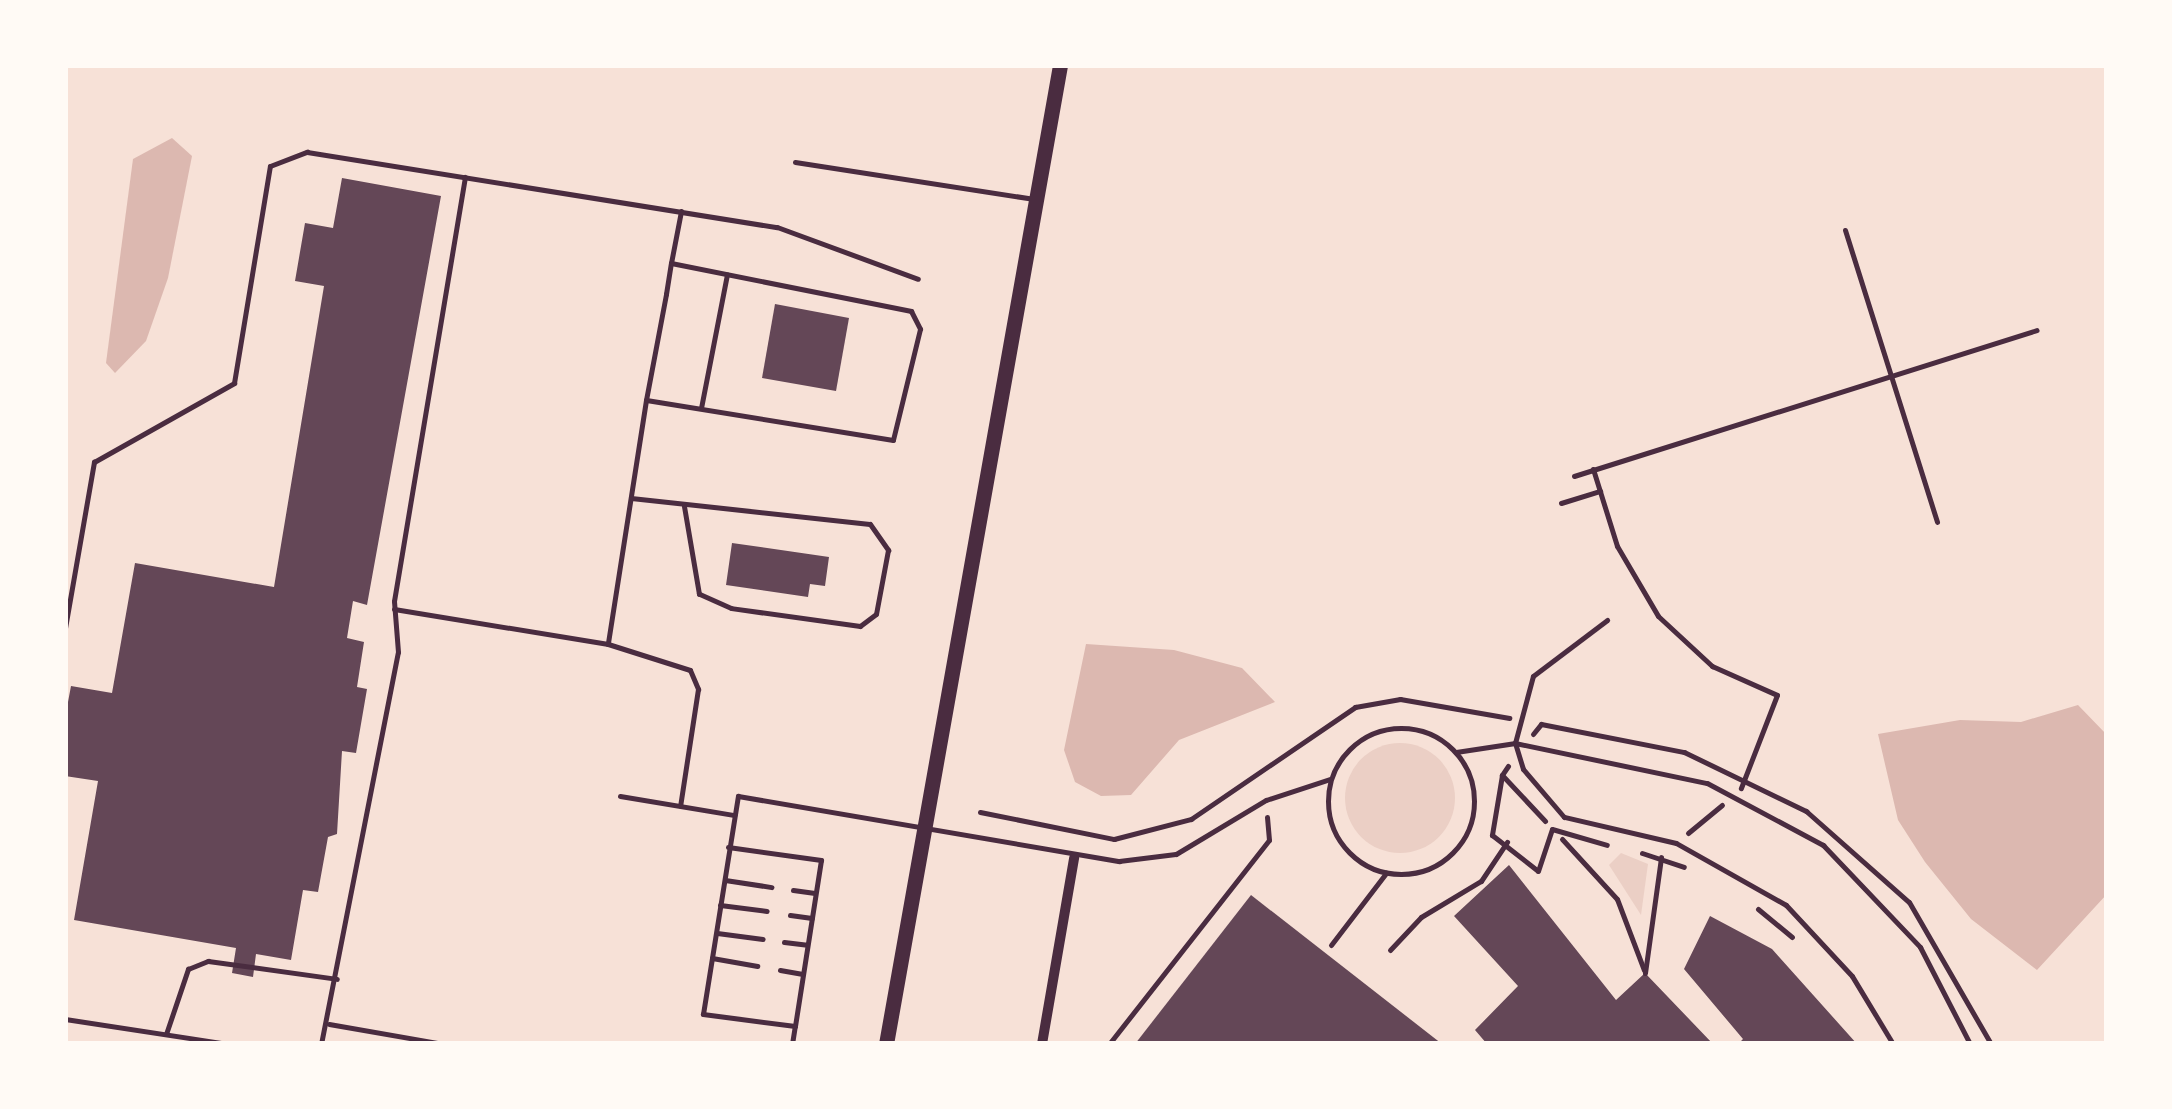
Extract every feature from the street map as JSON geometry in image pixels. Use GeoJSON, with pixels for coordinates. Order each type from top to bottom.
{"type":"FeatureCollection","features":[{"type":"Feature","properties":{"kind":"main road"},"geometry":{"type":"LineString","coordinates":[[886,1044],[1060,65]]}},
{"type":"Feature","properties":{"kind":"street"},"geometry":{"type":"LineString","coordinates":[[1042,1044],[1074,858]]}},
{"type":"Feature","properties":{"kind":"lane"},"geometry":{"type":"LineString","coordinates":[[65,628],[94,462],[234,383],[270,166],[307,152],[778,226],[918,279]]}},
{"type":"Feature","properties":{"kind":"lane"},"geometry":{"type":"LineString","coordinates":[[796,162],[1036,200]]}},
{"type":"Feature","properties":{"kind":"lane"},"geometry":{"type":"LineString","coordinates":[[321,1044],[329,1024],[398,652],[394,608],[465,177]]}},
{"type":"Feature","properties":{"kind":"lane"},"geometry":{"type":"LineString","coordinates":[[608,644],[646,400],[681,211]]}},
{"type":"Feature","properties":{"kind":"lane"},"geometry":{"type":"LineString","coordinates":[[646,400],[893,440],[920,329],[910,311],[672,262]]}},
{"type":"Feature","properties":{"kind":"lane"},"geometry":{"type":"LineString","coordinates":[[701,410],[727,274]]}},
{"type":"Feature","properties":{"kind":"lane"},"geometry":{"type":"LineString","coordinates":[[631,498],[870,524],[888,550],[876,614],[860,626],[730,608],[700,594],[684,506]]}},
{"type":"Feature","properties":{"kind":"lane"},"geometry":{"type":"LineString","coordinates":[[394,608],[608,644],[690,670],[698,688],[680,806]]}},
{"type":"Feature","properties":{"kind":"lane"},"geometry":{"type":"LineString","coordinates":[[1607,620],[1544,664],[1519,720],[1517,756],[1564,817],[1676,843],[1786,906],[1852,976],[1893,1044]]}},
{"type":"Feature","properties":{"kind":"lane"},"geometry":{"type":"LineString","coordinates":[[1380,729],[1428,732],[1456,752],[1474,785],[1468,833],[1434,867],[1386,873],[1354,856],[1332,828],[1330,779],[1350,749],[1380,729]]}},
{"type":"Feature","properties":{"kind":"lane"},"geometry":{"type":"LineString","coordinates":[[1456,752],[1515,743],[1621,760],[1734,794],[1823,845],[1876,894],[1920,947],[1970,1044]]}},
{"type":"Feature","properties":{"kind":"lane"},"geometry":{"type":"LineString","coordinates":[[795,1026],[704,1014],[738,796],[925,827],[1074,858],[1176,854],[1266,800],[1330,779]]}},
{"type":"Feature","properties":{"kind":"lane"},"geometry":{"type":"LineString","coordinates":[[620,796],[734,815]]}},
{"type":"Feature","properties":{"kind":"lane"},"geometry":{"type":"LineString","coordinates":[[728,846],[820,860],[792,1044]]}},
{"type":"Feature","properties":{"kind":"lane"},"geometry":{"type":"LineString","coordinates":[[1331,946],[1386,873]]}},
{"type":"Feature","properties":{"kind":"lane"},"geometry":{"type":"LineString","coordinates":[[724,880],[771,886]]}},
{"type":"Feature","properties":{"kind":"lane"},"geometry":{"type":"LineString","coordinates":[[793,890],[816,893]]}},
{"type":"Feature","properties":{"kind":"lane"},"geometry":{"type":"LineString","coordinates":[[720,904],[767,911]]}},
{"type":"Feature","properties":{"kind":"lane"},"geometry":{"type":"LineString","coordinates":[[790,915],[812,918]]}},
{"type":"Feature","properties":{"kind":"lane"},"geometry":{"type":"LineString","coordinates":[[715,933],[763,939]]}},
{"type":"Feature","properties":{"kind":"lane"},"geometry":{"type":"LineString","coordinates":[[784,942],[808,945]]}},
{"type":"Feature","properties":{"kind":"lane"},"geometry":{"type":"LineString","coordinates":[[712,958],[758,966]]}},
{"type":"Feature","properties":{"kind":"lane"},"geometry":{"type":"LineString","coordinates":[[166,1034],[188,968],[208,960],[337,979]]}},
{"type":"Feature","properties":{"kind":"lane"},"geometry":{"type":"LineString","coordinates":[[780,970],[803,974]]}},
{"type":"Feature","properties":{"kind":"lane"},"geometry":{"type":"LineString","coordinates":[[65,1019],[229,1044]]}},
{"type":"Feature","properties":{"kind":"lane"},"geometry":{"type":"LineString","coordinates":[[329,1024],[444,1044]]}},
{"type":"Feature","properties":{"kind":"path"},"geometry":{"type":"LineString","coordinates":[[1845,230],[1937,522]]}},
{"type":"Feature","properties":{"kind":"path"},"geometry":{"type":"LineString","coordinates":[[1574,476],[2036,330]]}},
{"type":"Feature","properties":{"kind":"path"},"geometry":{"type":"LineString","coordinates":[[1502,775],[1617,899],[1645,973],[1660,858],[1734,794],[1764,735],[1777,695],[1712,666],[1658,616],[1629,573],[1594,470]]}},
{"type":"Feature","properties":{"kind":"path"},"geometry":{"type":"LineString","coordinates":[[1561,503],[1600,491]]}},
{"type":"Feature","properties":{"kind":"path"},"geometry":{"type":"LineString","coordinates":[[980,812],[1114,839],[1192,818],[1355,707],[1400,699],[1541,724]]}},
{"type":"Feature","properties":{"kind":"path"},"geometry":{"type":"LineString","coordinates":[[1752,730],[1764,735]]}},
{"type":"Feature","properties":{"kind":"path"},"geometry":{"type":"LineString","coordinates":[[1517,756],[1502,775],[1489,829],[1536,872],[1552,829]]}},
{"type":"Feature","properties":{"kind":"path"},"geometry":{"type":"LineString","coordinates":[[1109,1044],[1269,840],[1266,800]]}},
{"type":"Feature","properties":{"kind":"path"},"geometry":{"type":"LineString","coordinates":[[1561,839],[1660,858],[1700,874]]}},
{"type":"Feature","properties":{"kind":"path"},"geometry":{"type":"LineString","coordinates":[[1390,950],[1421,918],[1480,882],[1507,842]]}},
{"type":"Feature","properties":{"kind":"path"},"geometry":{"type":"LineString","coordinates":[[1745,900],[1803,946]]}},
{"type":"Feature","properties":{"kind":"shaded area"},"geometry":{"type":"Polygon","coordinates":[[[172,138],[192,156],[168,278],[146,341],[115,373],[106,363],[133,159],[172,138]]]}},
{"type":"Feature","properties":{"kind":"shaded area"},"geometry":{"type":"Polygon","coordinates":[[[1086,644],[1174,650],[1242,668],[1275,702],[1179,740],[1131,795],[1101,796],[1075,782],[1064,750],[1086,644]]]}},
{"type":"Feature","properties":{"kind":"shaded area"},"geometry":{"type":"Polygon","coordinates":[[[2078,705],[2107,735],[2107,894],[2037,970],[1971,919],[1925,862],[1898,820],[1878,734],[1960,720],[2021,722],[2078,705]]]}},
{"type":"Feature","properties":{"kind":"shaded area"},"geometry":{"type":"Polygon","coordinates":[[[1400,743],[1421,747],[1439,759],[1451,777],[1455,798],[1451,819],[1439,837],[1421,849],[1400,853],[1379,849],[1361,837],[1349,819],[1345,798],[1349,777],[1361,759],[1379,747],[1400,743]]]}},
{"type":"Feature","properties":{"kind":"shaded area"},"geometry":{"type":"Polygon","coordinates":[[[1621,853],[1648,864],[1641,915],[1609,865],[1621,853]]]}},
{"type":"Feature","properties":{"kind":"building"},"geometry":{"type":"Polygon","coordinates":[[[342,178],[441,196],[367,605],[353,601],[347,638],[364,642],[357,687],[367,689],[356,753],[342,751],[337,834],[328,837],[318,892],[303,890],[291,960],[256,954],[253,977],[232,973],[236,948],[74,920],[98,781],[65,776],[65,718],[71,686],[112,693],[135,563],[274,587],[324,286],[295,281],[305,223],[333,228],[342,178]]]}},
{"type":"Feature","properties":{"kind":"building"},"geometry":{"type":"Polygon","coordinates":[[[775,304],[849,318],[836,391],[762,378],[775,304]]]}},
{"type":"Feature","properties":{"kind":"building"},"geometry":{"type":"Polygon","coordinates":[[[732,543],[829,557],[825,586],[810,584],[808,597],[726,585],[732,543]]]}},
{"type":"Feature","properties":{"kind":"building"},"geometry":{"type":"Polygon","coordinates":[[[1509,865],[1616,1000],[1645,973],[1713,1044],[1487,1044],[1475,1030],[1518,986],[1454,916],[1509,865]]]}},
{"type":"Feature","properties":{"kind":"building"},"geometry":{"type":"Polygon","coordinates":[[[1251,895],[1442,1044],[1135,1044],[1251,895]]]}},
{"type":"Feature","properties":{"kind":"building"},"geometry":{"type":"Polygon","coordinates":[[[1710,916],[1772,949],[1857,1044],[1738,1044],[1743,1039],[1684,969],[1710,916]]]}}]}
